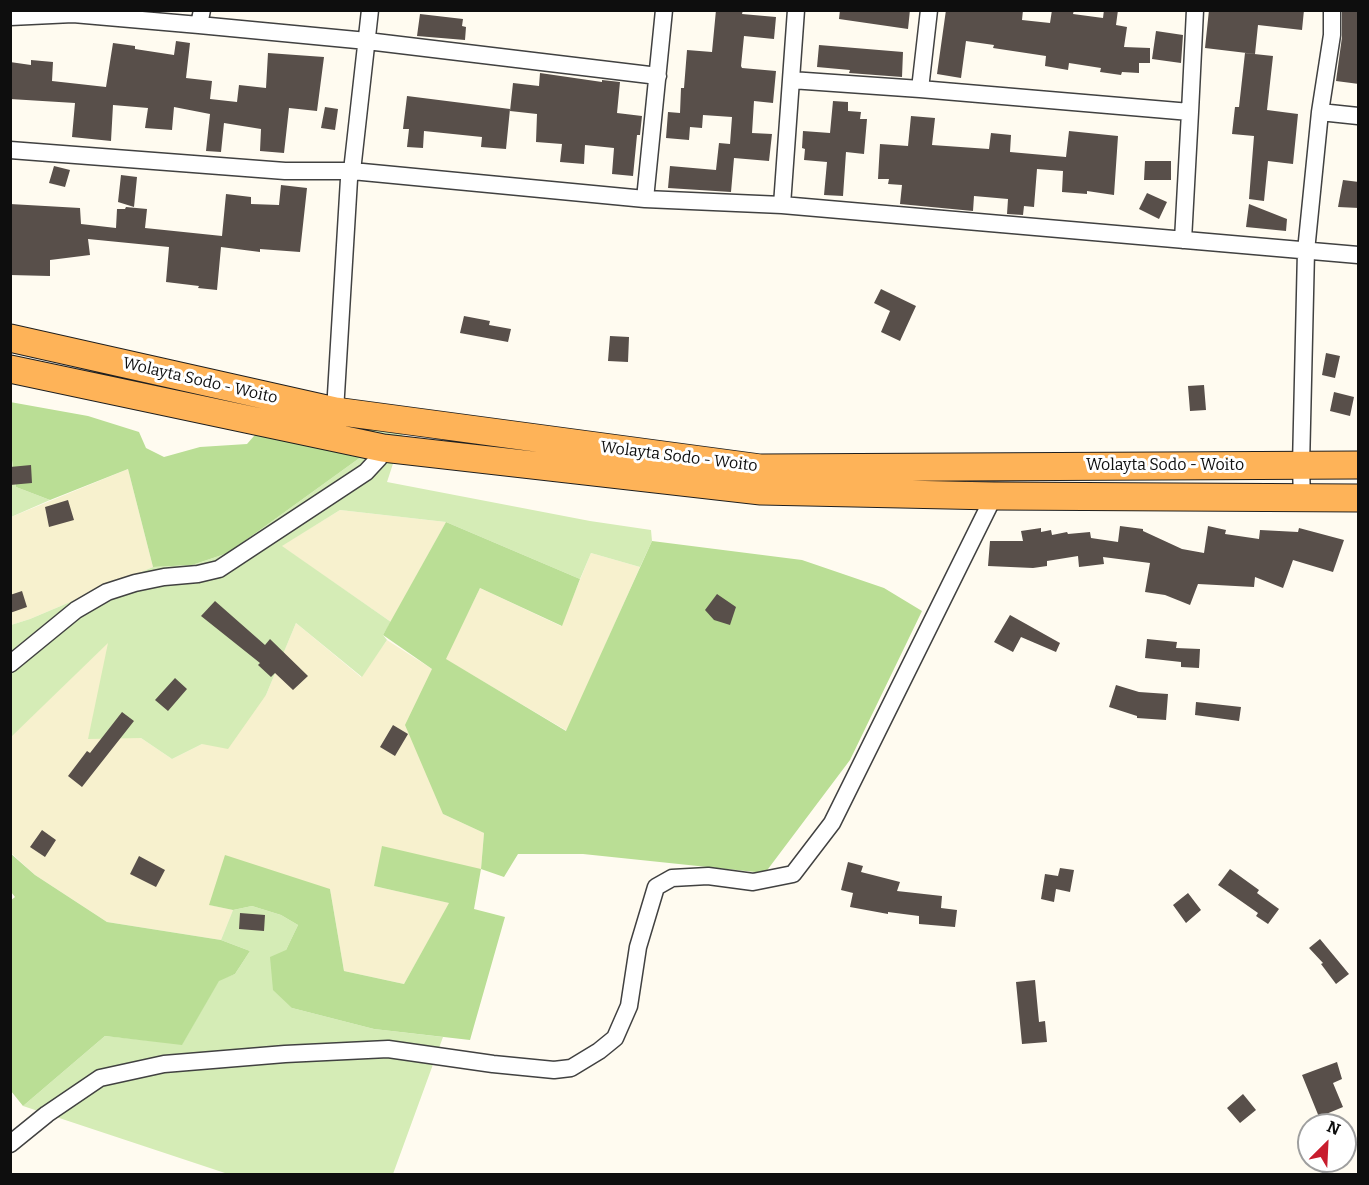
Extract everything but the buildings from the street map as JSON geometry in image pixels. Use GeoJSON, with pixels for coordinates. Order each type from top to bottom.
{"type":"FeatureCollection","features":[{"type":"Feature","properties":{"kind":"highway","name":"Wolayta Sodo - Woito"},"geometry":{"type":"LineString","coordinates":[[10,338],[335,411],[760,468],[1359,465]]}},
{"type":"Feature","properties":{"kind":"highway","name":"Wolayta Sodo - Woito"},"geometry":{"type":"LineString","coordinates":[[10,369],[383,448],[761,491],[994,496],[1359,498]]}},
{"type":"Feature","properties":{"kind":"street"},"geometry":{"type":"LineString","coordinates":[[335,411],[348,179],[352,171],[370,10]]}},
{"type":"Feature","properties":{"kind":"street"},"geometry":{"type":"LineString","coordinates":[[645,199],[664,10]]}},
{"type":"Feature","properties":{"kind":"street"},"geometry":{"type":"LineString","coordinates":[[782,206],[796,10]]}},
{"type":"Feature","properties":{"kind":"street"},"geometry":{"type":"LineString","coordinates":[[921,89],[930,10]]}},
{"type":"Feature","properties":{"kind":"street"},"geometry":{"type":"LineString","coordinates":[[1183,240],[1195,10]]}},
{"type":"Feature","properties":{"kind":"street"},"geometry":{"type":"LineString","coordinates":[[1302,499],[1306,250],[1320,112],[1332,35],[1332,10]]}},
{"type":"Feature","properties":{"kind":"street"},"geometry":{"type":"LineString","coordinates":[[10,17],[74,12],[200,18],[367,41],[658,76]]}},
{"type":"Feature","properties":{"kind":"street"},"geometry":{"type":"LineString","coordinates":[[791,80],[1190,112]]}},
{"type":"Feature","properties":{"kind":"street"},"geometry":{"type":"LineString","coordinates":[[1320,112],[1359,117]]}},
{"type":"Feature","properties":{"kind":"street"},"geometry":{"type":"LineString","coordinates":[[10,150],[285,171],[352,171],[645,199],[782,206],[1359,255]]}},
{"type":"Feature","properties":{"kind":"street"},"geometry":{"type":"LineString","coordinates":[[10,664],[76,610],[107,592],[164,577],[198,574],[219,569],[366,472],[379,458],[383,448]]}},
{"type":"Feature","properties":{"kind":"street"},"geometry":{"type":"LineString","coordinates":[[10,1144],[47,1114],[100,1078],[164,1064],[388,1048],[554,1071],[571,1068],[599,1051],[615,1038],[629,1006],[638,947],[656,887],[672,878],[708,876],[753,882],[793,874],[832,823],[994,496]]}},
{"type":"Feature","properties":{"kind":"shaded area"},"geometry":{"type":"Polygon","coordinates":[[[128,469],[153,567],[11,625],[11,517],[128,469]]]}},
{"type":"Feature","properties":{"kind":"shaded area"},"geometry":{"type":"Polygon","coordinates":[[[340,510],[446,522],[391,622],[281,546],[340,510]]]}},
{"type":"Feature","properties":{"kind":"shaded area"},"geometry":{"type":"Polygon","coordinates":[[[591,553],[640,567],[567,731],[445,659],[480,588],[561,626],[591,553]]]}},
{"type":"Feature","properties":{"kind":"shaded area"},"geometry":{"type":"Polygon","coordinates":[[[296,623],[361,677],[387,640],[432,669],[443,814],[484,833],[481,869],[374,886],[450,903],[404,984],[344,971],[330,889],[210,905],[233,910],[221,940],[107,922],[35,875],[11,853],[10,737],[108,642],[141,738],[172,759],[202,744],[266,695],[296,623]]]}},
{"type":"Feature","properties":{"kind":"green space"},"geometry":{"type":"Polygon","coordinates":[[[10,402],[88,416],[139,432],[146,448],[164,457],[200,447],[247,444],[261,428],[377,423],[372,449],[228,553],[192,565],[153,567],[128,469],[50,500],[16,487],[10,447],[10,402]]]}},
{"type":"Feature","properties":{"kind":"green space"},"geometry":{"type":"Polygon","coordinates":[[[377,423],[404,430],[387,482],[590,521],[651,530],[652,541],[640,567],[591,553],[580,579],[446,522],[340,510],[282,546],[391,622],[383,635],[387,640],[362,677],[296,623],[266,695],[228,749],[202,744],[172,759],[141,738],[88,739],[108,643],[11,737],[11,625],[153,567],[192,565],[228,553],[372,449],[377,423]]]}},
{"type":"Feature","properties":{"kind":"green space"},"geometry":{"type":"Polygon","coordinates":[[[10,447],[16,487],[50,500],[11,517],[10,447]]]}},
{"type":"Feature","properties":{"kind":"green space"},"geometry":{"type":"Polygon","coordinates":[[[446,522],[580,579],[562,626],[480,588],[446,659],[566,731],[652,541],[802,560],[884,588],[922,611],[850,760],[765,873],[583,854],[518,854],[504,877],[481,869],[484,833],[443,814],[405,725],[432,669],[383,635],[446,522]]]}},
{"type":"Feature","properties":{"kind":"green space"},"geometry":{"type":"Polygon","coordinates":[[[382,846],[481,869],[474,909],[505,917],[470,1040],[374,1029],[292,1008],[273,990],[270,957],[286,950],[298,925],[281,915],[252,906],[233,910],[209,905],[225,855],[330,889],[344,971],[404,984],[449,903],[374,886],[382,846]]]}},
{"type":"Feature","properties":{"kind":"green space"},"geometry":{"type":"Polygon","coordinates":[[[10,853],[35,875],[107,922],[221,940],[250,951],[235,974],[219,981],[182,1045],[105,1036],[23,1106],[11,1091],[10,901],[15,897],[11,892],[10,853]]]}},
{"type":"Feature","properties":{"kind":"green space"},"geometry":{"type":"Polygon","coordinates":[[[252,906],[281,915],[298,925],[286,950],[292,1008],[374,1029],[443,1037],[393,1174],[228,1174],[23,1106],[105,1036],[182,1044],[219,980],[235,974],[250,951],[221,940],[233,910],[252,906]]]}}]}
